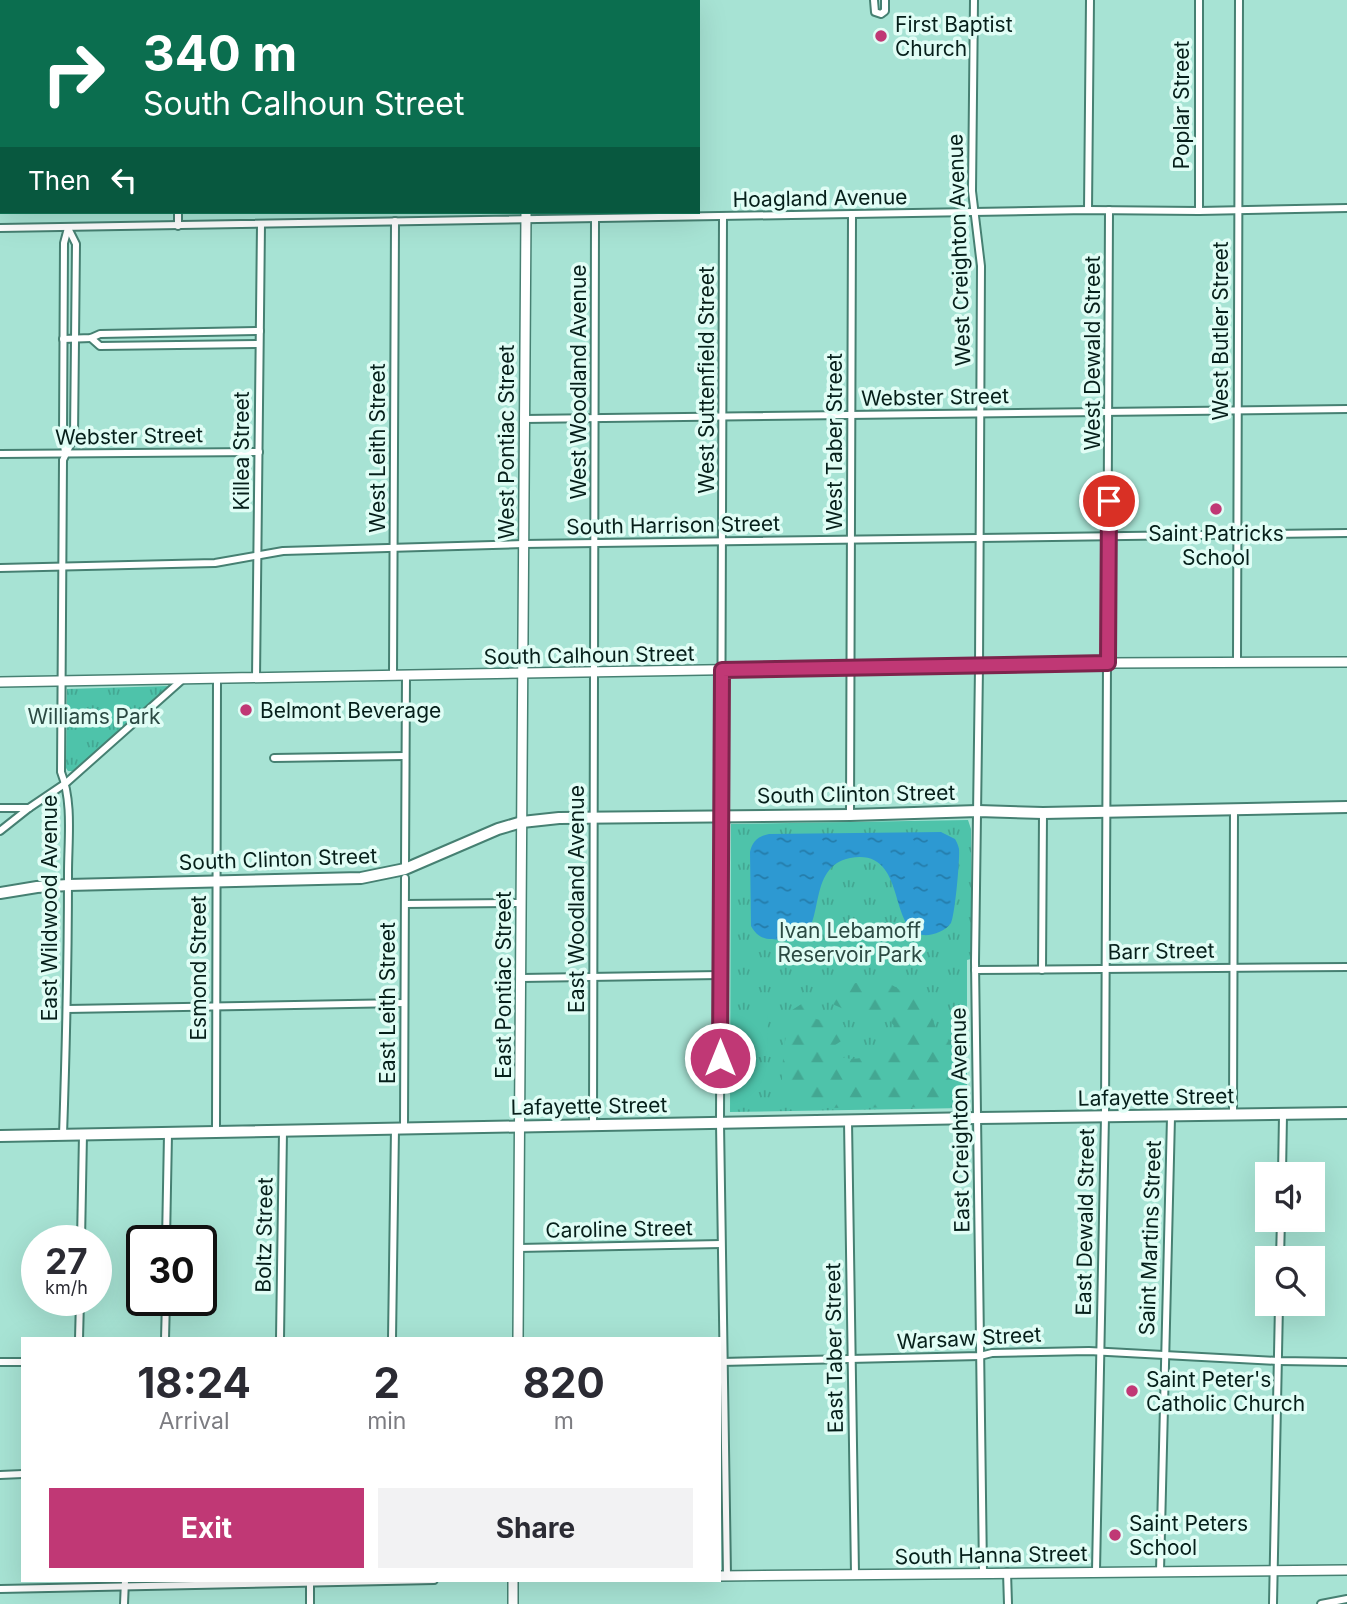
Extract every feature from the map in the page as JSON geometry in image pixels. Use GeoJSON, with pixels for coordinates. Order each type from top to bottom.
{"type":"FeatureCollection","features":[{"type":"Feature","properties":{"kind":"highway","name":"South Clinton Street"},"geometry":{"type":"LineString","coordinates":[[0,893],[68,885],[361,878],[405,874],[498,829],[522,822],[559,818],[1347,807]]}},
{"type":"Feature","properties":{"kind":"highway","name":"Lafayette Street"},"geometry":{"type":"LineString","coordinates":[[0,1136],[1347,1113]]}},
{"type":"Feature","properties":{"kind":"street"},"geometry":{"type":"LineString","coordinates":[[874,0],[875,12],[881,15],[885,11],[885,0]]}},
{"type":"Feature","properties":{"kind":"street","name":"West Creighton Avenue"},"geometry":{"type":"LineString","coordinates":[[974,0],[972,191],[981,266],[979,667]]}},
{"type":"Feature","properties":{"kind":"street"},"geometry":{"type":"LineString","coordinates":[[1088,210],[1090,0]]}},
{"type":"Feature","properties":{"kind":"street","name":"Poplar Street"},"geometry":{"type":"LineString","coordinates":[[1199,0],[1199,211]]}},
{"type":"Feature","properties":{"kind":"street","name":"West Butler Street"},"geometry":{"type":"LineString","coordinates":[[1237,661],[1239,0]]}},
{"type":"Feature","properties":{"kind":"street","name":"Hoagland Avenue"},"geometry":{"type":"LineString","coordinates":[[0,228],[395,221],[526,215],[596,219],[1347,208]]}},
{"type":"Feature","properties":{"kind":"street","name":"West Dewald Street"},"geometry":{"type":"LineString","coordinates":[[1108,663],[1109,210]]}},
{"type":"Feature","properties":{"kind":"street"},"geometry":{"type":"LineString","coordinates":[[178,214],[178,226]]}},
{"type":"Feature","properties":{"kind":"street"},"geometry":{"type":"LineString","coordinates":[[432,214],[432,220]]}},
{"type":"Feature","properties":{"kind":"street","name":"West Pontiac Street"},"geometry":{"type":"LineString","coordinates":[[522,673],[526,215]]}},
{"type":"Feature","properties":{"kind":"street","name":"West Taber Street"},"geometry":{"type":"LineString","coordinates":[[850,668],[852,215]]}},
{"type":"Feature","properties":{"kind":"street","name":"West Suttenfield Street"},"geometry":{"type":"LineString","coordinates":[[723,216],[724,542],[720,975],[723,1576]]}},
{"type":"Feature","properties":{"kind":"street","name":"West Woodland Avenue"},"geometry":{"type":"LineString","coordinates":[[595,672],[596,219]]}},
{"type":"Feature","properties":{"kind":"street","name":"West Leith Street"},"geometry":{"type":"LineString","coordinates":[[393,676],[395,221]]}},
{"type":"Feature","properties":{"kind":"street","name":"Killea Street"},"geometry":{"type":"LineString","coordinates":[[256,678],[261,224]]}},
{"type":"Feature","properties":{"kind":"street"},"geometry":{"type":"LineString","coordinates":[[65,454],[74,437],[76,244],[68,228]]}},
{"type":"Feature","properties":{"kind":"street"},"geometry":{"type":"LineString","coordinates":[[65,454],[62,339],[64,243],[68,228]]}},
{"type":"Feature","properties":{"kind":"street"},"geometry":{"type":"LineString","coordinates":[[62,339],[91,338],[100,334],[260,331]]}},
{"type":"Feature","properties":{"kind":"street"},"geometry":{"type":"LineString","coordinates":[[158,333],[158,345]]}},
{"type":"Feature","properties":{"kind":"street"},"geometry":{"type":"LineString","coordinates":[[177,333],[178,345]]}},
{"type":"Feature","properties":{"kind":"street"},"geometry":{"type":"LineString","coordinates":[[91,338],[100,346],[259,344]]}},
{"type":"Feature","properties":{"kind":"street","name":"Webster Street"},"geometry":{"type":"LineString","coordinates":[[524,419],[1347,409]]}},
{"type":"Feature","properties":{"kind":"street","name":"Webster Street"},"geometry":{"type":"LineString","coordinates":[[0,454],[259,452]]}},
{"type":"Feature","properties":{"kind":"street","name":"East Wildwood Avenue"},"geometry":{"type":"LineString","coordinates":[[63,1135],[68,885],[66,783],[61,772],[61,567],[65,454]]}},
{"type":"Feature","properties":{"kind":"street","name":"South Harrison Street"},"geometry":{"type":"LineString","coordinates":[[0,568],[215,563],[283,551],[523,544],[1347,534]]}},
{"type":"Feature","properties":{"kind":"street","name":"South Calhoun Street"},"geometry":{"type":"LineString","coordinates":[[0,682],[1237,661],[1347,662]]}},
{"type":"Feature","properties":{"kind":"street","name":"East Dewald Street"},"geometry":{"type":"LineString","coordinates":[[1096,1571],[1105,1116],[1108,663]]}},
{"type":"Feature","properties":{"kind":"street","name":"East Creighton Avenue"},"geometry":{"type":"LineString","coordinates":[[979,667],[975,970],[983,1572]]}},
{"type":"Feature","properties":{"kind":"street"},"geometry":{"type":"LineString","coordinates":[[850,668],[850,815]]}},
{"type":"Feature","properties":{"kind":"street","name":"East Woodland Avenue"},"geometry":{"type":"LineString","coordinates":[[593,1125],[595,672]]}},
{"type":"Feature","properties":{"kind":"street","name":"East Pontiac Street"},"geometry":{"type":"LineString","coordinates":[[518,1337],[522,673]]}},
{"type":"Feature","properties":{"kind":"street","name":"East Leith Street"},"geometry":{"type":"LineString","coordinates":[[392,1337],[404,1003],[406,675]]}},
{"type":"Feature","properties":{"kind":"street"},"geometry":{"type":"LineString","coordinates":[[0,831],[66,783],[183,679]]}},
{"type":"Feature","properties":{"kind":"street","name":"Esmond Street"},"geometry":{"type":"LineString","coordinates":[[216,1132],[217,679]]}},
{"type":"Feature","properties":{"kind":"street"},"geometry":{"type":"LineString","coordinates":[[274,758],[405,756]]}},
{"type":"Feature","properties":{"kind":"street"},"geometry":{"type":"LineString","coordinates":[[0,808],[29,808]]}},
{"type":"Feature","properties":{"kind":"street"},"geometry":{"type":"LineString","coordinates":[[1233,1115],[1234,809]]}},
{"type":"Feature","properties":{"kind":"street"},"geometry":{"type":"LineString","coordinates":[[1042,970],[1043,813]]}},
{"type":"Feature","properties":{"kind":"street"},"geometry":{"type":"LineString","coordinates":[[405,904],[522,903]]}},
{"type":"Feature","properties":{"kind":"street","name":"Barr Street"},"geometry":{"type":"LineString","coordinates":[[975,970],[1347,967]]}},
{"type":"Feature","properties":{"kind":"street"},"geometry":{"type":"LineString","coordinates":[[521,978],[720,975]]}},
{"type":"Feature","properties":{"kind":"street"},"geometry":{"type":"LineString","coordinates":[[67,1009],[404,1003]]}},
{"type":"Feature","properties":{"kind":"street"},"geometry":{"type":"LineString","coordinates":[[1282,1162],[1283,1115]]}},
{"type":"Feature","properties":{"kind":"street","name":"Saint Martins Street"},"geometry":{"type":"LineString","coordinates":[[1160,1571],[1171,1117]]}},
{"type":"Feature","properties":{"kind":"street","name":"East Taber Street"},"geometry":{"type":"LineString","coordinates":[[848,1121],[855,1574]]}},
{"type":"Feature","properties":{"kind":"street","name":"Boltz Street"},"geometry":{"type":"LineString","coordinates":[[280,1337],[283,1131]]}},
{"type":"Feature","properties":{"kind":"street"},"geometry":{"type":"LineString","coordinates":[[166,1225],[168,1133]]}},
{"type":"Feature","properties":{"kind":"street"},"geometry":{"type":"LineString","coordinates":[[81,1225],[83,1135]]}},
{"type":"Feature","properties":{"kind":"street","name":"Caroline Street"},"geometry":{"type":"LineString","coordinates":[[518,1248],[721,1244]]}},
{"type":"Feature","properties":{"kind":"street"},"geometry":{"type":"LineString","coordinates":[[79,1337],[80,1316]]}},
{"type":"Feature","properties":{"kind":"street"},"geometry":{"type":"LineString","coordinates":[[165,1337],[166,1316]]}},
{"type":"Feature","properties":{"kind":"street"},"geometry":{"type":"LineString","coordinates":[[1273,1604],[1279,1316]]}},
{"type":"Feature","properties":{"kind":"street","name":"Warsaw Street"},"geometry":{"type":"LineString","coordinates":[[721,1362],[1100,1351],[1347,1362]]}},
{"type":"Feature","properties":{"kind":"street"},"geometry":{"type":"LineString","coordinates":[[0,1362],[21,1362]]}},
{"type":"Feature","properties":{"kind":"street"},"geometry":{"type":"LineString","coordinates":[[0,1475],[21,1474]]}},
{"type":"Feature","properties":{"kind":"street","name":"South Hanna Street"},"geometry":{"type":"LineString","coordinates":[[723,1576],[1347,1570]]}},
{"type":"Feature","properties":{"kind":"street"},"geometry":{"type":"LineString","coordinates":[[1007,1572],[1008,1604]]}},
{"type":"Feature","properties":{"kind":"street"},"geometry":{"type":"LineString","coordinates":[[0,1588],[125,1583],[366,1582]]}},
{"type":"Feature","properties":{"kind":"street"},"geometry":{"type":"LineString","coordinates":[[513,1582],[513,1604]]}},
{"type":"Feature","properties":{"kind":"street"},"geometry":{"type":"LineString","coordinates":[[124,1604],[125,1583]]}},
{"type":"Feature","properties":{"kind":"street"},"geometry":{"type":"LineString","coordinates":[[310,1584],[310,1604]]}},
{"type":"Feature","properties":{"kind":"street"},"geometry":{"type":"LineString","coordinates":[[1321,1604],[1347,1599]]}},
{"type":"Feature","properties":{"kind":"green space","name":"Williams Park"},"geometry":{"type":"Polygon","coordinates":[[[169,686],[170,691],[73,771],[68,771],[67,689],[169,686]]]}},
{"type":"Feature","properties":{"kind":"green space","name":"Ivan Lebamoff Reservoir Park"},"geometry":{"type":"Polygon","coordinates":[[[968,820],[971,829],[971,959],[967,960],[965,1108],[730,1112],[731,824],[968,820]]]}},
{"type":"Feature","properties":{"kind":"green space"},"geometry":{"type":"Polygon","coordinates":[[[869,980],[887,982],[902,991],[922,991],[937,1031],[946,1041],[960,1039],[966,1046],[966,1082],[952,1107],[810,1108],[795,1101],[782,1088],[789,1020],[792,1010],[803,1003],[810,1004],[816,1019],[844,1025],[846,1038],[829,1049],[844,1058],[859,1058],[890,1045],[894,1026],[887,1017],[871,1021],[830,1003],[824,997],[826,988],[869,980]]]}},
{"type":"Feature","properties":{"kind":"green space"},"geometry":{"type":"Polygon","coordinates":[[[738,1014],[768,1014],[767,1056],[738,1056],[738,1014]]]}},
{"type":"Feature","properties":{"kind":"water"},"geometry":{"type":"Polygon","coordinates":[[[941,832],[955,839],[959,847],[953,918],[949,926],[942,931],[923,935],[912,930],[905,920],[889,876],[881,865],[868,858],[850,858],[836,864],[827,873],[812,922],[807,932],[799,938],[765,938],[757,934],[751,926],[750,852],[754,842],[762,836],[941,832]]]}},
{"type":"Feature","properties":{"kind":"place","name":"First Baptist Church"},"geometry":{"type":"Point","coordinates":[881,36]}},
{"type":"Feature","properties":{"kind":"place","name":"Saint Patricks School"},"geometry":{"type":"Point","coordinates":[1216,509]}},
{"type":"Feature","properties":{"kind":"place","name":"Belmont Beverage"},"geometry":{"type":"Point","coordinates":[246,710]}},
{"type":"Feature","properties":{"kind":"place","name":"Saint Peter's Catholic Church"},"geometry":{"type":"Point","coordinates":[1132,1391]}},
{"type":"Feature","properties":{"kind":"place","name":"Saint Peters School"},"geometry":{"type":"Point","coordinates":[1115,1535]}},
{"type":"Feature","properties":{"kind":"route"},"geometry":{"type":"LineString","coordinates":[[720,1058],[722,670],[1108,663],[1109,501]]}}]}
